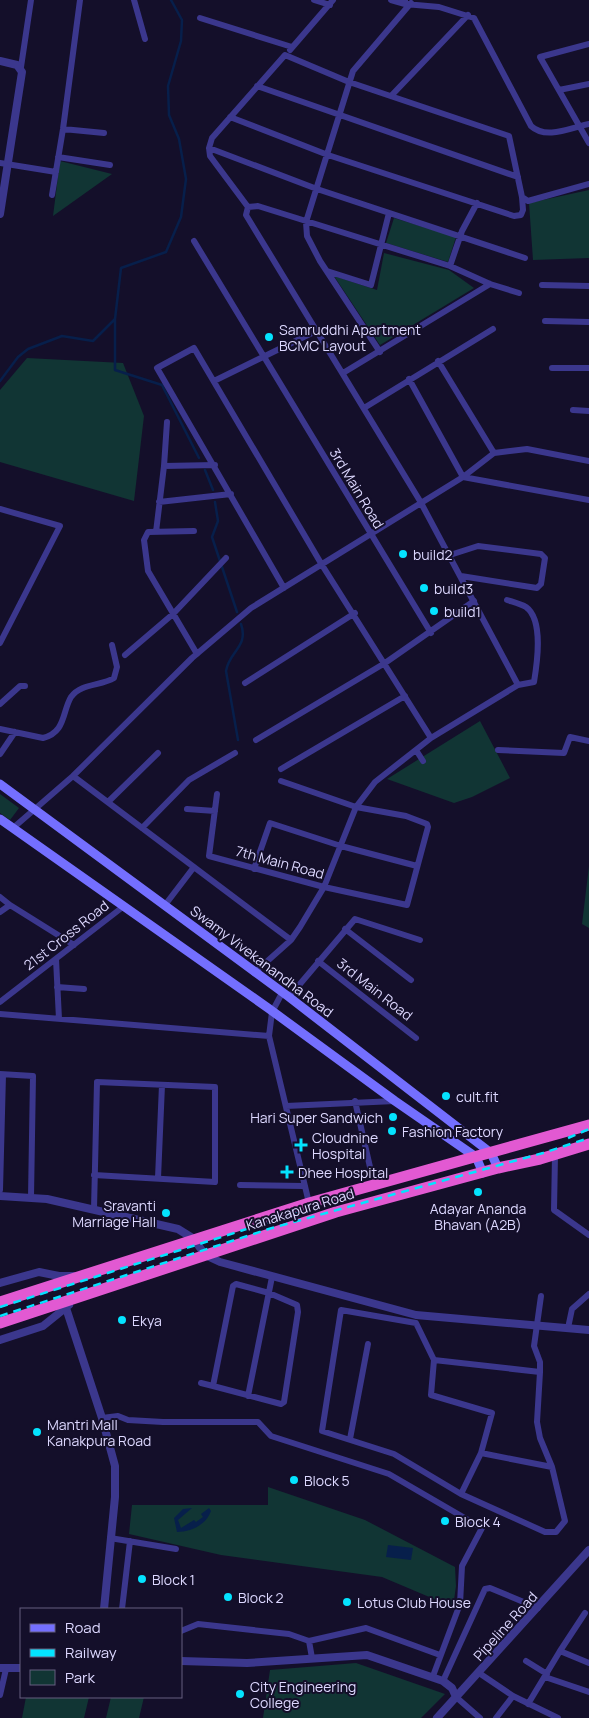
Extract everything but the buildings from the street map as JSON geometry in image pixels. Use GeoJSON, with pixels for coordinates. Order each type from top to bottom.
{"type":"FeatureCollection","features":[{"type":"Feature","properties":{"kind":"highway","name":"Kanakapura Road"},"geometry":{"type":"LineString","coordinates":[[0,1302],[309,1203],[589,1125]]}},
{"type":"Feature","properties":{"kind":"highway","name":"Kanakapura Road"},"geometry":{"type":"LineString","coordinates":[[0,1324],[336,1212],[498,1168],[555,1155],[589,1144]]}},
{"type":"Feature","properties":{"kind":"main road","name":"Swamy Vivekanandha Road"},"geometry":{"type":"LineString","coordinates":[[0,784],[286,995],[491,1153],[498,1168]]}},
{"type":"Feature","properties":{"kind":"main road"},"geometry":{"type":"LineString","coordinates":[[0,819],[272,1012],[395,1102],[476,1157],[483,1172]]}},
{"type":"Feature","properties":{"kind":"street"},"geometry":{"type":"LineString","coordinates":[[0,214],[4,164],[22,72],[21,67],[31,0]]}},
{"type":"Feature","properties":{"kind":"street"},"geometry":{"type":"LineString","coordinates":[[52,195],[63,129],[80,0]]}},
{"type":"Feature","properties":{"kind":"street"},"geometry":{"type":"LineString","coordinates":[[134,0],[145,39]]}},
{"type":"Feature","properties":{"kind":"street"},"geometry":{"type":"LineString","coordinates":[[314,0],[332,2]]}},
{"type":"Feature","properties":{"kind":"street"},"geometry":{"type":"LineString","coordinates":[[391,0],[439,7],[474,18],[530,126],[538,133],[546,134],[589,124]]}},
{"type":"Feature","properties":{"kind":"street"},"geometry":{"type":"LineString","coordinates":[[248,207],[210,156],[209,148],[212,138],[332,2]]}},
{"type":"Feature","properties":{"kind":"street"},"geometry":{"type":"LineString","coordinates":[[380,352],[327,271],[307,236],[306,222],[353,72],[407,2]]}},
{"type":"Feature","properties":{"kind":"street"},"geometry":{"type":"LineString","coordinates":[[391,96],[468,15]]}},
{"type":"Feature","properties":{"kind":"street"},"geometry":{"type":"LineString","coordinates":[[200,18],[292,47]]}},
{"type":"Feature","properties":{"kind":"street"},"geometry":{"type":"LineString","coordinates":[[589,44],[540,57],[589,143]]}},
{"type":"Feature","properties":{"kind":"street"},"geometry":{"type":"LineString","coordinates":[[230,117],[328,155],[514,216],[521,215],[523,210],[522,197],[509,136],[349,82],[285,55]]}},
{"type":"Feature","properties":{"kind":"street"},"geometry":{"type":"LineString","coordinates":[[0,61],[21,67]]}},
{"type":"Feature","properties":{"kind":"street"},"geometry":{"type":"LineString","coordinates":[[559,90],[589,84]]}},
{"type":"Feature","properties":{"kind":"street"},"geometry":{"type":"LineString","coordinates":[[257,86],[340,117],[518,177]]}},
{"type":"Feature","properties":{"kind":"street"},"geometry":{"type":"LineString","coordinates":[[63,129],[104,133]]}},
{"type":"Feature","properties":{"kind":"street"},"geometry":{"type":"LineString","coordinates":[[209,148],[316,189],[525,258]]}},
{"type":"Feature","properties":{"kind":"street"},"geometry":{"type":"LineString","coordinates":[[58,157],[110,165]]}},
{"type":"Feature","properties":{"kind":"street"},"geometry":{"type":"LineString","coordinates":[[4,164],[56,172]]}},
{"type":"Feature","properties":{"kind":"street"},"geometry":{"type":"LineString","coordinates":[[522,197],[528,201],[589,184]]}},
{"type":"Feature","properties":{"kind":"street"},"geometry":{"type":"LineString","coordinates":[[450,266],[460,237],[477,203]]}},
{"type":"Feature","properties":{"kind":"street"},"geometry":{"type":"LineString","coordinates":[[248,207],[258,206],[450,266],[490,284],[519,293]]}},
{"type":"Feature","properties":{"kind":"street"},"geometry":{"type":"LineString","coordinates":[[248,207],[246,215],[420,501],[518,685]]}},
{"type":"Feature","properties":{"kind":"street"},"geometry":{"type":"LineString","coordinates":[[327,271],[371,285],[389,213]]}},
{"type":"Feature","properties":{"kind":"street","name":"3rd Main Road"},"geometry":{"type":"LineString","coordinates":[[194,241],[370,535],[431,632]]}},
{"type":"Feature","properties":{"kind":"street"},"geometry":{"type":"LineString","coordinates":[[343,374],[490,284]]}},
{"type":"Feature","properties":{"kind":"street"},"geometry":{"type":"LineString","coordinates":[[542,285],[589,286]]}},
{"type":"Feature","properties":{"kind":"street"},"geometry":{"type":"LineString","coordinates":[[545,321],[589,322]]}},
{"type":"Feature","properties":{"kind":"street"},"geometry":{"type":"LineString","coordinates":[[364,408],[438,361],[494,329]]}},
{"type":"Feature","properties":{"kind":"street"},"geometry":{"type":"LineString","coordinates":[[214,381],[316,331]]}},
{"type":"Feature","properties":{"kind":"street"},"geometry":{"type":"LineString","coordinates":[[284,588],[215,465],[157,368],[194,348],[322,565],[431,738]]}},
{"type":"Feature","properties":{"kind":"street"},"geometry":{"type":"LineString","coordinates":[[438,361],[494,453]]}},
{"type":"Feature","properties":{"kind":"street"},"geometry":{"type":"LineString","coordinates":[[552,368],[589,368]]}},
{"type":"Feature","properties":{"kind":"street"},"geometry":{"type":"LineString","coordinates":[[409,379],[463,477]]}},
{"type":"Feature","properties":{"kind":"street"},"geometry":{"type":"LineString","coordinates":[[573,410],[589,411]]}},
{"type":"Feature","properties":{"kind":"street"},"geometry":{"type":"LineString","coordinates":[[156,532],[167,422]]}},
{"type":"Feature","properties":{"kind":"street"},"geometry":{"type":"LineString","coordinates":[[13,828],[73,776],[197,654],[251,608],[370,535],[420,501],[463,477],[494,453],[526,449],[589,461]]}},
{"type":"Feature","properties":{"kind":"street"},"geometry":{"type":"LineString","coordinates":[[164,466],[215,465]]}},
{"type":"Feature","properties":{"kind":"street"},"geometry":{"type":"LineString","coordinates":[[463,477],[589,500]]}},
{"type":"Feature","properties":{"kind":"street"},"geometry":{"type":"LineString","coordinates":[[159,502],[231,494]]}},
{"type":"Feature","properties":{"kind":"street"},"geometry":{"type":"LineString","coordinates":[[0,509],[60,526],[0,643]]}},
{"type":"Feature","properties":{"kind":"street"},"geometry":{"type":"LineString","coordinates":[[194,532],[148,532],[145,535],[148,571],[197,654]]}},
{"type":"Feature","properties":{"kind":"street"},"geometry":{"type":"LineString","coordinates":[[450,555],[478,546],[541,554],[545,558],[541,584],[537,588],[461,576]]}},
{"type":"Feature","properties":{"kind":"street"},"geometry":{"type":"LineString","coordinates":[[125,655],[173,614],[226,558]]}},
{"type":"Feature","properties":{"kind":"street"},"geometry":{"type":"LineString","coordinates":[[254,972],[291,940],[324,887],[356,807],[374,782],[431,738],[518,685],[534,682],[539,645],[533,616],[526,607],[508,600]]}},
{"type":"Feature","properties":{"kind":"street"},"geometry":{"type":"LineString","coordinates":[[256,740],[385,663],[474,601]]}},
{"type":"Feature","properties":{"kind":"street"},"geometry":{"type":"LineString","coordinates":[[245,684],[354,613]]}},
{"type":"Feature","properties":{"kind":"street"},"geometry":{"type":"LineString","coordinates":[[0,729],[43,738],[49,736],[64,722],[71,697],[89,685],[106,682],[114,678],[117,667],[112,645]]}},
{"type":"Feature","properties":{"kind":"street"},"geometry":{"type":"LineString","coordinates":[[0,704],[20,686],[25,686]]}},
{"type":"Feature","properties":{"kind":"street"},"geometry":{"type":"LineString","coordinates":[[281,770],[405,696]]}},
{"type":"Feature","properties":{"kind":"street"},"geometry":{"type":"LineString","coordinates":[[0,754],[15,732]]}},
{"type":"Feature","properties":{"kind":"street"},"geometry":{"type":"LineString","coordinates":[[498,750],[564,753],[570,737],[589,741]]}},
{"type":"Feature","properties":{"kind":"street"},"geometry":{"type":"LineString","coordinates":[[416,750],[422,761]]}},
{"type":"Feature","properties":{"kind":"street"},"geometry":{"type":"LineString","coordinates":[[108,802],[158,753]]}},
{"type":"Feature","properties":{"kind":"street"},"geometry":{"type":"LineString","coordinates":[[142,828],[189,780],[235,753]]}},
{"type":"Feature","properties":{"kind":"street"},"geometry":{"type":"LineString","coordinates":[[73,776],[291,940]]}},
{"type":"Feature","properties":{"kind":"street"},"geometry":{"type":"LineString","coordinates":[[254,869],[270,823],[341,846],[417,866],[428,827],[424,821],[356,807],[281,781]]}},
{"type":"Feature","properties":{"kind":"street","name":"7th Main Road"},"geometry":{"type":"LineString","coordinates":[[217,794],[209,856],[324,887],[406,905],[417,866]]}},
{"type":"Feature","properties":{"kind":"street"},"geometry":{"type":"LineString","coordinates":[[187,809],[215,811]]}},
{"type":"Feature","properties":{"kind":"street"},"geometry":{"type":"LineString","coordinates":[[165,905],[194,867]]}},
{"type":"Feature","properties":{"kind":"street"},"geometry":{"type":"LineString","coordinates":[[0,897],[74,945]]}},
{"type":"Feature","properties":{"kind":"street"},"geometry":{"type":"LineString","coordinates":[[0,912],[10,905]]}},
{"type":"Feature","properties":{"kind":"street","name":"21st Cross Road"},"geometry":{"type":"LineString","coordinates":[[0,1002],[124,906]]}},
{"type":"Feature","properties":{"kind":"street"},"geometry":{"type":"LineString","coordinates":[[309,1203],[303,1186],[269,1036],[272,1012],[355,919],[420,940]]}},
{"type":"Feature","properties":{"kind":"street"},"geometry":{"type":"LineString","coordinates":[[345,929],[410,980]]}},
{"type":"Feature","properties":{"kind":"street"},"geometry":{"type":"LineString","coordinates":[[56,959],[59,1019]]}},
{"type":"Feature","properties":{"kind":"street","name":"3rd Main Road"},"geometry":{"type":"LineString","coordinates":[[318,961],[416,1038]]}},
{"type":"Feature","properties":{"kind":"street"},"geometry":{"type":"LineString","coordinates":[[57,987],[84,989]]}},
{"type":"Feature","properties":{"kind":"street"},"geometry":{"type":"LineString","coordinates":[[0,1014],[269,1036]]}},
{"type":"Feature","properties":{"kind":"street"},"geometry":{"type":"LineString","coordinates":[[0,1190],[1,1075],[33,1076],[31,1197]]}},
{"type":"Feature","properties":{"kind":"street"},"geometry":{"type":"LineString","coordinates":[[94,1175],[215,1182],[215,1087],[97,1082],[94,1175],[94,1208]]}},
{"type":"Feature","properties":{"kind":"street"},"geometry":{"type":"LineString","coordinates":[[158,1178],[162,1085]]}},
{"type":"Feature","properties":{"kind":"street"},"geometry":{"type":"LineString","coordinates":[[355,1102],[370,1166]]}},
{"type":"Feature","properties":{"kind":"street"},"geometry":{"type":"LineString","coordinates":[[286,1106],[395,1102]]}},
{"type":"Feature","properties":{"kind":"street"},"geometry":{"type":"LineString","coordinates":[[555,1155],[554,1210],[589,1235]]}},
{"type":"Feature","properties":{"kind":"street"},"geometry":{"type":"LineString","coordinates":[[240,1185],[303,1186]]}},
{"type":"Feature","properties":{"kind":"street"},"geometry":{"type":"LineString","coordinates":[[0,1196],[31,1197],[94,1208],[178,1229],[194,1239],[205,1255],[220,1262],[272,1278],[416,1315],[589,1330]]}},
{"type":"Feature","properties":{"kind":"street"},"geometry":{"type":"LineString","coordinates":[[580,1229],[589,1225]]}},
{"type":"Feature","properties":{"kind":"street","name":"Kanakapura Road"},"geometry":{"type":"LineString","coordinates":[[0,1283],[39,1272],[59,1276],[82,1276]]}},
{"type":"Feature","properties":{"kind":"street"},"geometry":{"type":"LineString","coordinates":[[248,1396],[272,1278]]}},
{"type":"Feature","properties":{"kind":"street"},"geometry":{"type":"LineString","coordinates":[[201,1383],[279,1404],[284,1402],[298,1308],[294,1302],[251,1287],[233,1286],[213,1386]]}},
{"type":"Feature","properties":{"kind":"street"},"geometry":{"type":"LineString","coordinates":[[568,1328],[572,1309],[589,1294]]}},
{"type":"Feature","properties":{"kind":"street"},"geometry":{"type":"LineString","coordinates":[[461,1494],[481,1453],[492,1413],[431,1395],[434,1360],[416,1323],[342,1310],[322,1431],[401,1457],[439,1483],[461,1494],[545,1532],[556,1532],[564,1525],[565,1517],[552,1467],[540,1438],[537,1422],[540,1362],[534,1346],[541,1296]]}},
{"type":"Feature","properties":{"kind":"street","name":"Kanakapura Road"},"geometry":{"type":"LineString","coordinates":[[0,1340],[43,1326],[81,1297]]}},
{"type":"Feature","properties":{"kind":"street"},"geometry":{"type":"LineString","coordinates":[[66,1308],[102,1418],[115,1466],[115,1497],[104,1608]]}},
{"type":"Feature","properties":{"kind":"street"},"geometry":{"type":"LineString","coordinates":[[350,1439],[368,1344]]}},
{"type":"Feature","properties":{"kind":"street"},"geometry":{"type":"LineString","coordinates":[[434,1360],[540,1372]]}},
{"type":"Feature","properties":{"kind":"street"},"geometry":{"type":"LineString","coordinates":[[102,1418],[118,1416],[128,1420],[163,1422],[258,1422],[271,1436],[389,1474],[482,1528],[462,1566],[460,1604],[433,1676]]}},
{"type":"Feature","properties":{"kind":"street"},"geometry":{"type":"LineString","coordinates":[[481,1453],[552,1467]]}},
{"type":"Feature","properties":{"kind":"street"},"geometry":{"type":"LineString","coordinates":[[110,1538],[176,1549]]}},
{"type":"Feature","properties":{"kind":"street"},"geometry":{"type":"LineString","coordinates":[[122,1608],[130,1541]]}},
{"type":"Feature","properties":{"kind":"street","name":"Pipeline Road"},"geometry":{"type":"LineString","coordinates":[[437,1718],[589,1550]]}},
{"type":"Feature","properties":{"kind":"street"},"geometry":{"type":"LineString","coordinates":[[442,1681],[485,1589],[490,1588],[538,1608]]}},
{"type":"Feature","properties":{"kind":"street"},"geometry":{"type":"LineString","coordinates":[[528,1704],[585,1613]]}},
{"type":"Feature","properties":{"kind":"street"},"geometry":{"type":"LineString","coordinates":[[182,1631],[198,1624],[289,1634],[309,1641],[366,1628],[440,1654]]}},
{"type":"Feature","properties":{"kind":"street"},"geometry":{"type":"LineString","coordinates":[[309,1641],[312,1658]]}},
{"type":"Feature","properties":{"kind":"street"},"geometry":{"type":"LineString","coordinates":[[560,1651],[589,1663]]}},
{"type":"Feature","properties":{"kind":"street"},"geometry":{"type":"LineString","coordinates":[[182,1661],[247,1663],[367,1655],[433,1676],[442,1681],[452,1688],[456,1697],[480,1718]]}},
{"type":"Feature","properties":{"kind":"street"},"geometry":{"type":"LineString","coordinates":[[526,1661],[546,1675],[589,1692]]}},
{"type":"Feature","properties":{"kind":"street"},"geometry":{"type":"LineString","coordinates":[[0,1696],[3,1668],[20,1668]]}},
{"type":"Feature","properties":{"kind":"street"},"geometry":{"type":"LineString","coordinates":[[478,1673],[513,1696],[558,1718]]}},
{"type":"Feature","properties":{"kind":"street"},"geometry":{"type":"LineString","coordinates":[[496,1718],[513,1696]]}},
{"type":"Feature","properties":{"kind":"green space"},"geometry":{"type":"Polygon","coordinates":[[[60,161],[112,174],[53,216],[60,161]]]}},
{"type":"Feature","properties":{"kind":"green space"},"geometry":{"type":"Polygon","coordinates":[[[589,190],[589,258],[533,260],[529,203],[589,190]]]}},
{"type":"Feature","properties":{"kind":"green space"},"geometry":{"type":"Polygon","coordinates":[[[394,218],[456,237],[448,262],[386,243],[394,218]]]}},
{"type":"Feature","properties":{"kind":"green space"},"geometry":{"type":"Polygon","coordinates":[[[384,253],[449,270],[474,288],[380,345],[334,276],[377,290],[384,253]]]}},
{"type":"Feature","properties":{"kind":"green space"},"geometry":{"type":"Polygon","coordinates":[[[27,358],[123,363],[144,416],[134,501],[0,462],[0,390],[27,358]]]}},
{"type":"Feature","properties":{"kind":"green space"},"geometry":{"type":"Polygon","coordinates":[[[480,721],[510,778],[472,797],[454,803],[387,779],[480,721]]]}},
{"type":"Feature","properties":{"kind":"green space"},"geometry":{"type":"Polygon","coordinates":[[[0,794],[19,808],[10,820],[0,813],[0,794]]]}},
{"type":"Feature","properties":{"kind":"green space"},"geometry":{"type":"Polygon","coordinates":[[[589,866],[589,928],[582,924],[589,866]]]}},
{"type":"Feature","properties":{"kind":"green space"},"geometry":{"type":"Polygon","coordinates":[[[268,1487],[365,1520],[455,1567],[456,1586],[453,1607],[382,1577],[221,1555],[129,1534],[132,1505],[268,1505],[268,1487]]]}},
{"type":"Feature","properties":{"kind":"green space"},"geometry":{"type":"Polygon","coordinates":[[[356,1663],[445,1694],[421,1718],[263,1718],[270,1670],[356,1663]]]}},
{"type":"Feature","properties":{"kind":"green space"},"geometry":{"type":"Polygon","coordinates":[[[26,1698],[89,1698],[84,1718],[22,1718],[26,1698]]]}},
{"type":"Feature","properties":{"kind":"green space"},"geometry":{"type":"Polygon","coordinates":[[[111,1698],[144,1698],[139,1718],[106,1718],[111,1698]]]}},
{"type":"Feature","properties":{"kind":"water"},"geometry":{"type":"Polygon","coordinates":[[[192,1508],[178,1520],[181,1528],[203,1517],[201,1514],[209,1508],[211,1511],[202,1524],[188,1531],[177,1532],[174,1518],[183,1509],[192,1508]]]}},
{"type":"Feature","properties":{"kind":"water"},"geometry":{"type":"Polygon","coordinates":[[[388,1545],[413,1548],[411,1560],[386,1557],[388,1545]]]}},
{"type":"Feature","properties":{"kind":"waterway"},"geometry":{"type":"LineString","coordinates":[[0,381],[18,357],[28,349],[62,336],[93,341],[115,319],[121,268],[166,252],[181,217],[186,179],[179,139],[169,115],[168,86],[181,41],[182,20],[171,0]]}},
{"type":"Feature","properties":{"kind":"waterway"},"geometry":{"type":"LineString","coordinates":[[115,320],[115,370],[162,385],[199,458]]}},
{"type":"Feature","properties":{"kind":"waterway"},"geometry":{"type":"LineString","coordinates":[[205,470],[213,490]]}},
{"type":"Feature","properties":{"kind":"waterway"},"geometry":{"type":"LineString","coordinates":[[215,502],[218,521],[212,537],[237,612]]}},
{"type":"Feature","properties":{"kind":"waterway"},"geometry":{"type":"LineString","coordinates":[[238,740],[226,671],[231,658],[241,644],[243,632],[241,624]]}},
{"type":"Feature","properties":{"kind":"railway"},"geometry":{"type":"LineString","coordinates":[[568,1138],[589,1129]]}},
{"type":"Feature","properties":{"kind":"railway"},"geometry":{"type":"LineString","coordinates":[[0,1316],[272,1228],[543,1153],[589,1138]]}},
{"type":"Feature","properties":{"kind":"railway"},"geometry":{"type":"LineString","coordinates":[[0,1307],[310,1209]]}},
{"type":"Feature","properties":{"kind":"place","name":"Samruddhi Apartment BCMC Layout"},"geometry":{"type":"Point","coordinates":[269,337]}},
{"type":"Feature","properties":{"kind":"place","name":"build2"},"geometry":{"type":"Point","coordinates":[403,554]}},
{"type":"Feature","properties":{"kind":"place","name":"build3"},"geometry":{"type":"Point","coordinates":[424,588]}},
{"type":"Feature","properties":{"kind":"place","name":"build1"},"geometry":{"type":"Point","coordinates":[434,611]}},
{"type":"Feature","properties":{"kind":"place","name":"cult.fit"},"geometry":{"type":"Point","coordinates":[446,1096]}},
{"type":"Feature","properties":{"kind":"place","name":"Hari Super Sandwich"},"geometry":{"type":"Point","coordinates":[393,1117]}},
{"type":"Feature","properties":{"kind":"place","name":"Fashion Factory"},"geometry":{"type":"Point","coordinates":[392,1131]}},
{"type":"Feature","properties":{"kind":"place","name":"Cloudnine Hospital"},"geometry":{"type":"Point","coordinates":[301,1145]}},
{"type":"Feature","properties":{"kind":"place","name":"Dhee Hospital"},"geometry":{"type":"Point","coordinates":[287,1172]}},
{"type":"Feature","properties":{"kind":"place","name":"Adayar Ananda Bhavan (A2B)"},"geometry":{"type":"Point","coordinates":[478,1192]}},
{"type":"Feature","properties":{"kind":"place","name":"Sravanti Marriage Hall"},"geometry":{"type":"Point","coordinates":[166,1213]}},
{"type":"Feature","properties":{"kind":"place","name":"Ekya"},"geometry":{"type":"Point","coordinates":[122,1320]}},
{"type":"Feature","properties":{"kind":"place","name":"Mantri Mall Kanakpura Road"},"geometry":{"type":"Point","coordinates":[37,1432]}},
{"type":"Feature","properties":{"kind":"place","name":"Block 5"},"geometry":{"type":"Point","coordinates":[294,1480]}},
{"type":"Feature","properties":{"kind":"place","name":"Block 4"},"geometry":{"type":"Point","coordinates":[445,1521]}},
{"type":"Feature","properties":{"kind":"place","name":"Block 1"},"geometry":{"type":"Point","coordinates":[142,1579]}},
{"type":"Feature","properties":{"kind":"place","name":"Block 2"},"geometry":{"type":"Point","coordinates":[228,1597]}},
{"type":"Feature","properties":{"kind":"place","name":"Lotus Club House"},"geometry":{"type":"Point","coordinates":[347,1602]}},
{"type":"Feature","properties":{"kind":"place","name":"City Engineering College"},"geometry":{"type":"Point","coordinates":[240,1694]}}]}
